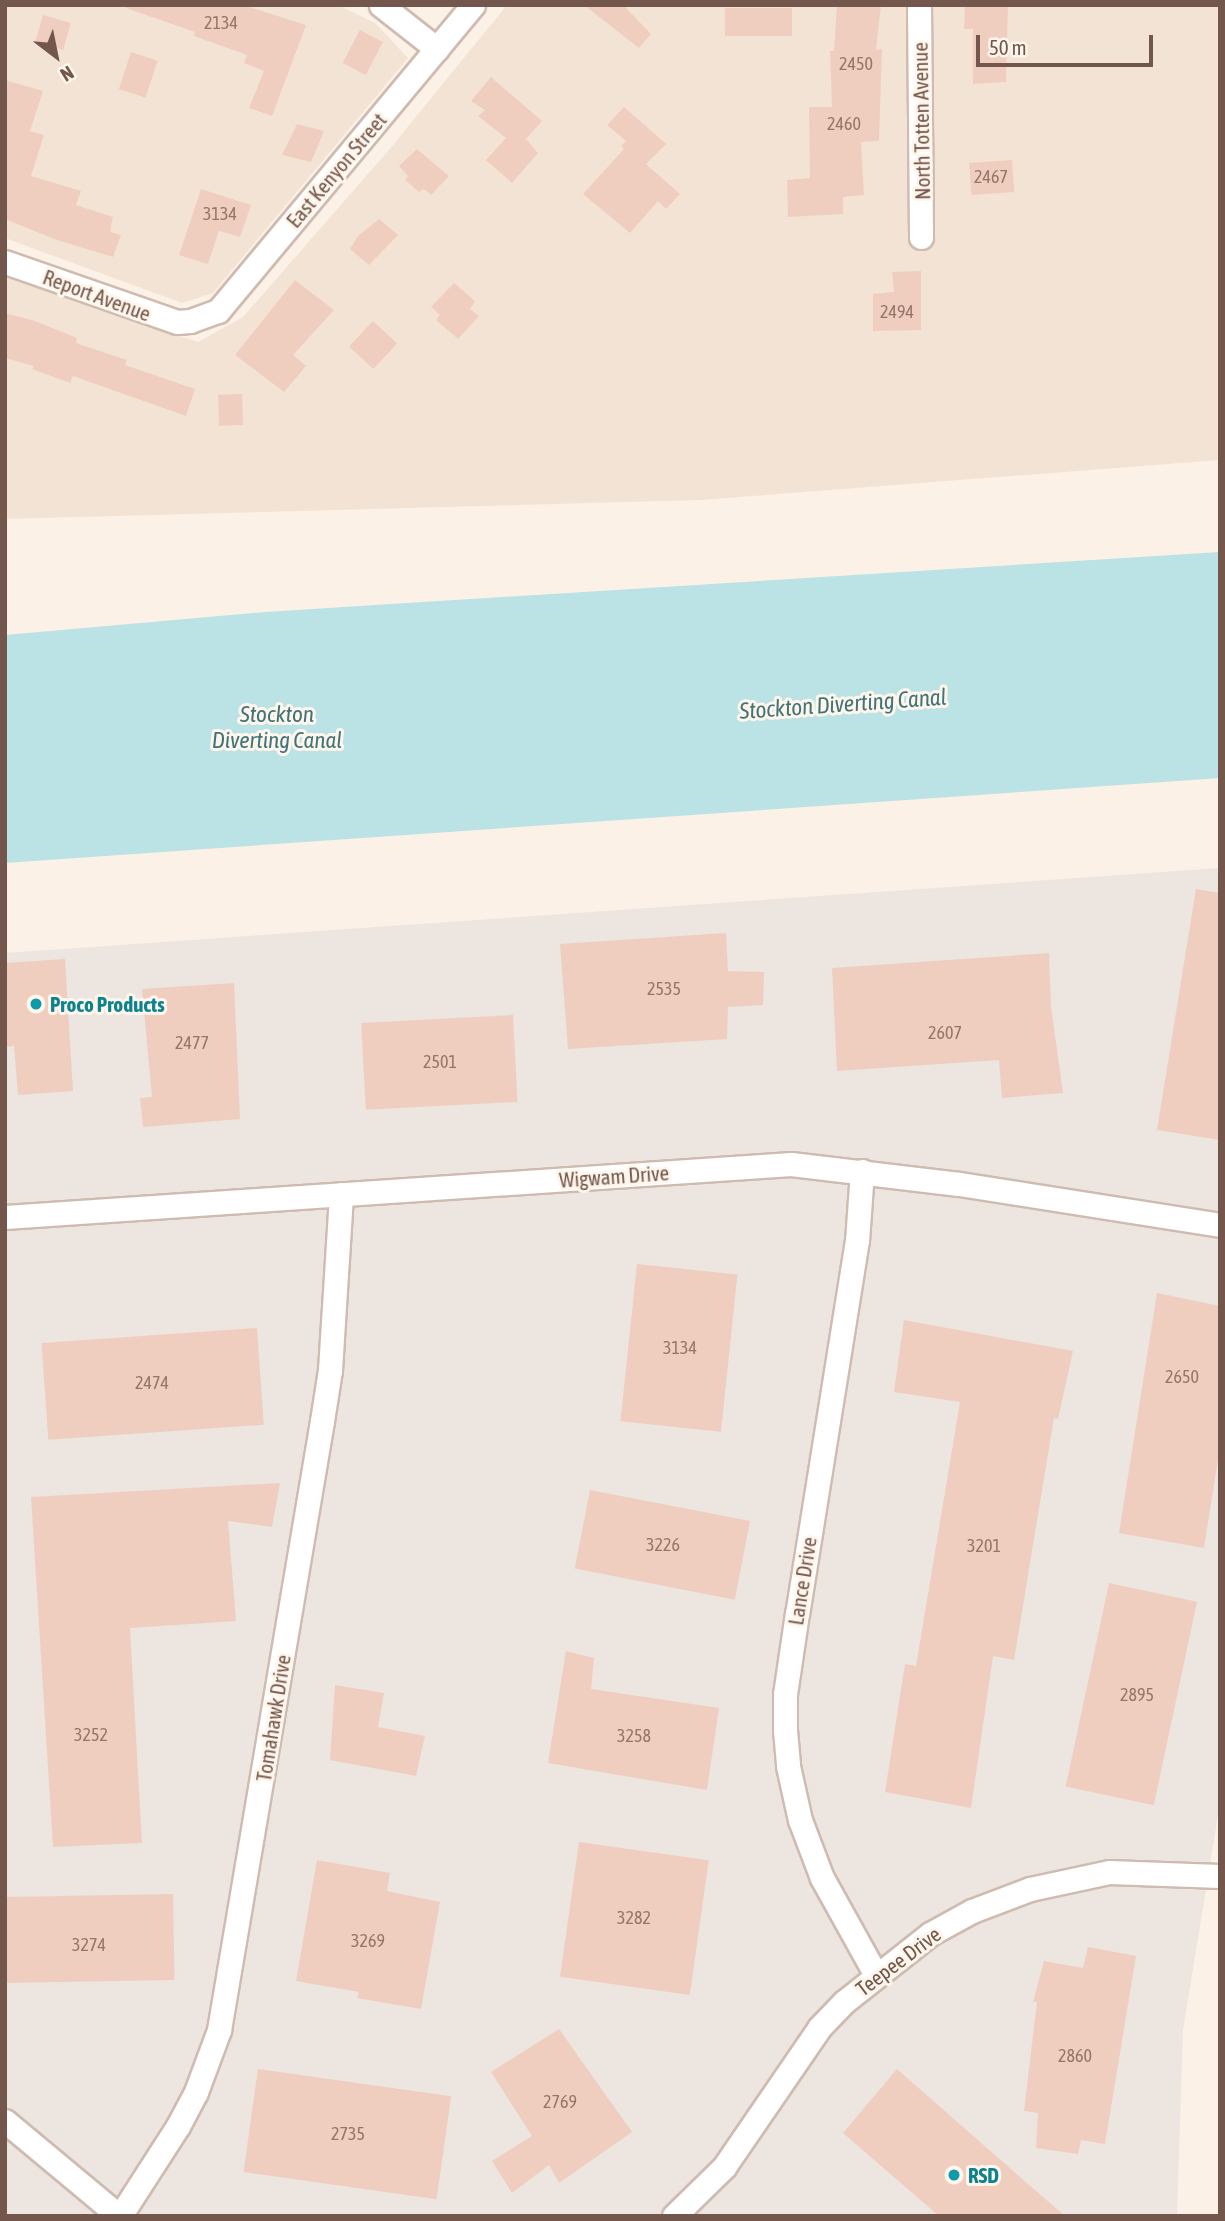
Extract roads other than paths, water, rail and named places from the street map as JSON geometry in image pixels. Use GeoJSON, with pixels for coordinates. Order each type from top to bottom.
{"type":"FeatureCollection","features":[{"type":"Feature","properties":{"kind":"street"},"geometry":{"type":"LineString","coordinates":[[381,5],[436,49]]}},
{"type":"Feature","properties":{"kind":"street","name":"East Kenyon Street"},"geometry":{"type":"LineString","coordinates":[[190,321],[218,310],[230,298],[473,5]]}},
{"type":"Feature","properties":{"kind":"street","name":"North Totten Avenue"},"geometry":{"type":"LineString","coordinates":[[919,5],[921,237]]}},
{"type":"Feature","properties":{"kind":"street","name":"Report Avenue"},"geometry":{"type":"LineString","coordinates":[[5,262],[159,317],[190,321]]}},
{"type":"Feature","properties":{"kind":"street","name":"Wigwam Drive"},"geometry":{"type":"LineString","coordinates":[[5,1217],[791,1164],[959,1184],[1220,1226]]}},
{"type":"Feature","properties":{"kind":"street","name":"Lance Drive"},"geometry":{"type":"LineString","coordinates":[[862,1171],[857,1240],[785,1694],[785,1730],[788,1766],[800,1820],[822,1878],[876,1975]]}},
{"type":"Feature","properties":{"kind":"street","name":"Tomahawk Drive"},"geometry":{"type":"LineString","coordinates":[[119,2216],[178,2126],[196,2092],[219,2030],[323,1421],[330,1370],[341,1194]]}},
{"type":"Feature","properties":{"kind":"street","name":"Teepee Drive"},"geometry":{"type":"LineString","coordinates":[[674,2216],[724,2167],[819,2028],[876,1975],[930,1934],[972,1911],[1030,1889],[1110,1872],[1220,1876]]}},
{"type":"Feature","properties":{"kind":"street"},"geometry":{"type":"LineString","coordinates":[[5,2121],[119,2216]]}},
{"type":"Feature","properties":{"kind":"water","name":"Stockton Diverting Canal"},"geometry":{"type":"Polygon","coordinates":[[[1220,552],[1220,778],[5,863],[5,635],[265,612],[1220,552]]]}},
{"type":"Feature","properties":{"kind":"place","name":"Proco Products"},"geometry":{"type":"Point","coordinates":[36,1004]}},
{"type":"Feature","properties":{"kind":"place","name":"RSD"},"geometry":{"type":"Point","coordinates":[954,2175]}}]}
